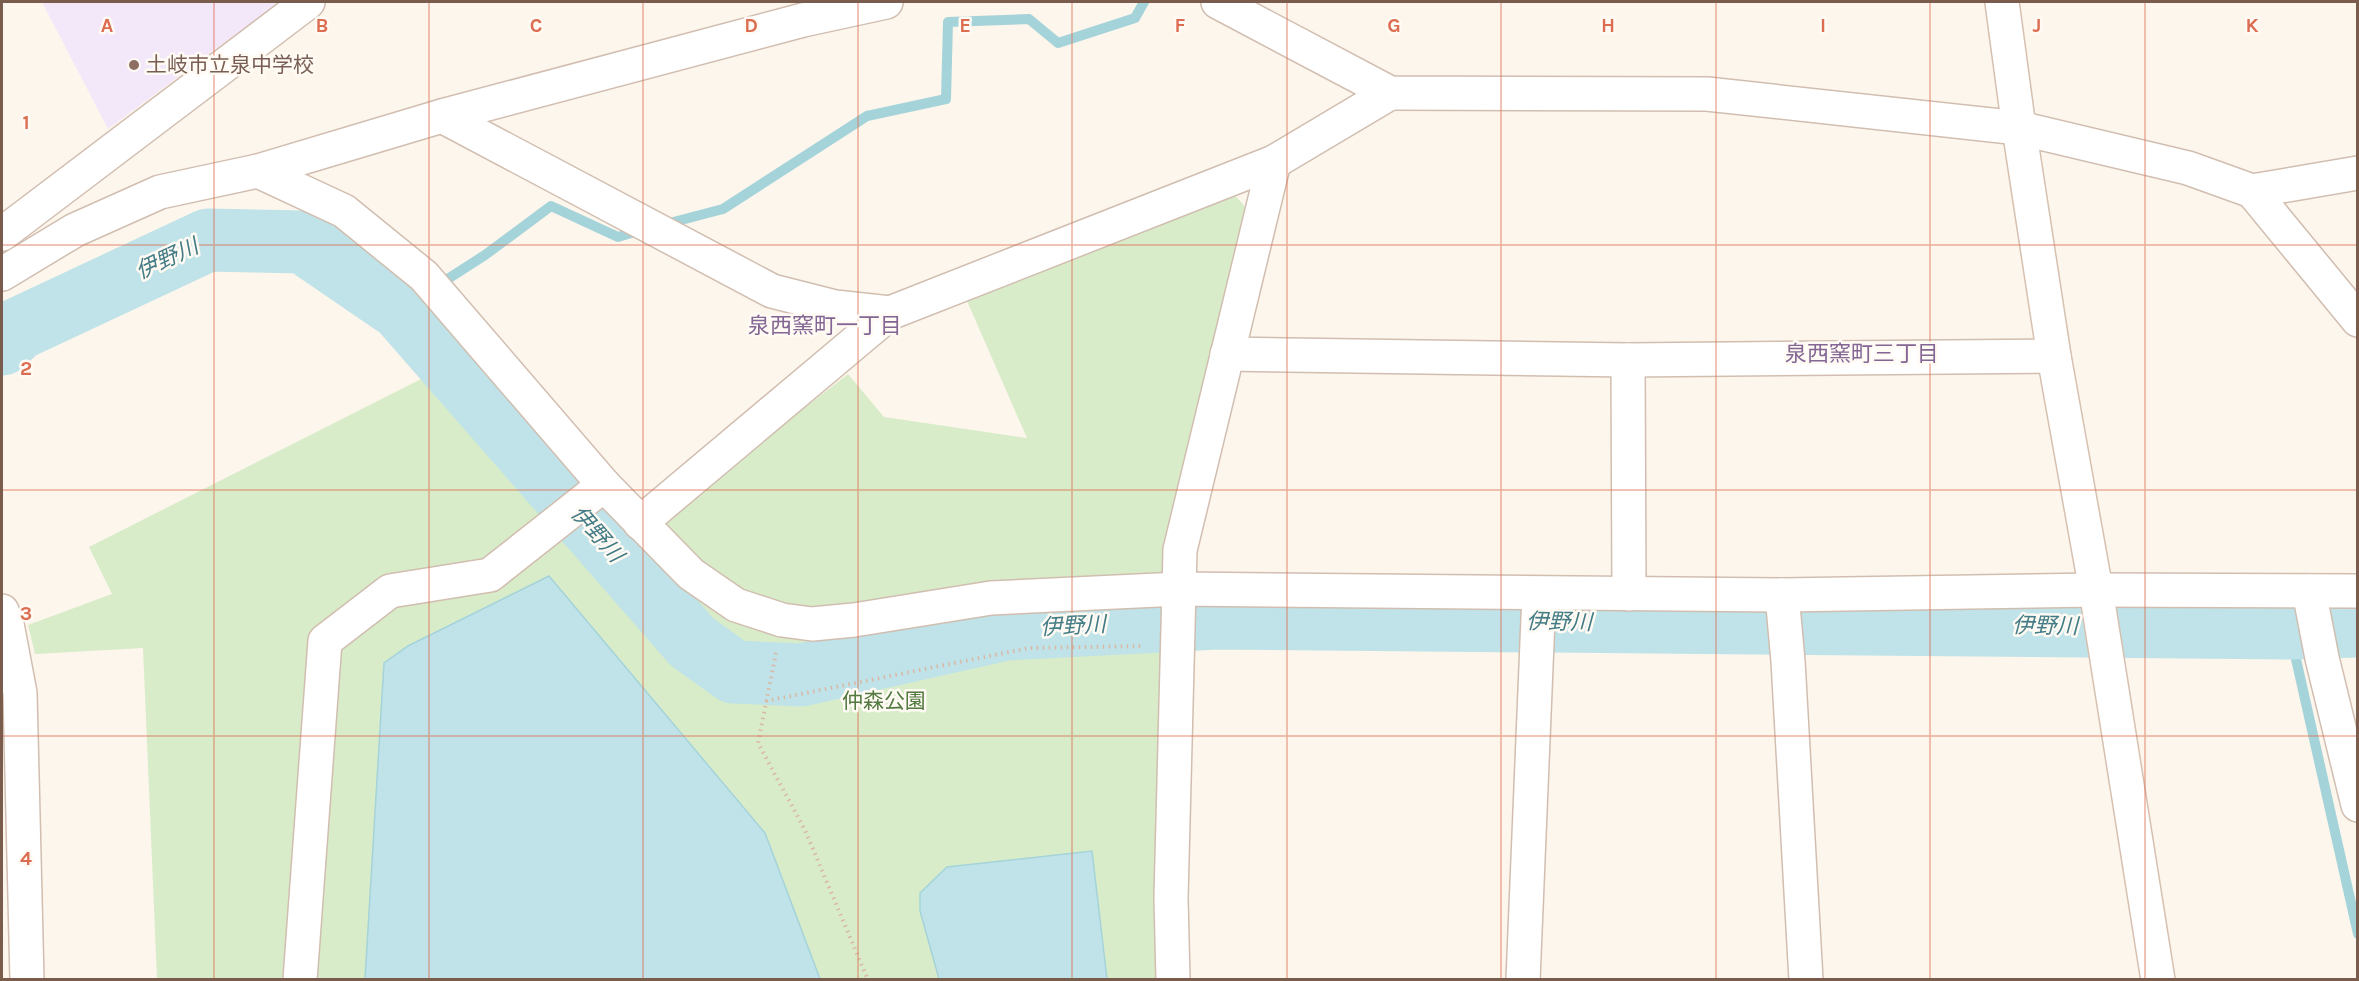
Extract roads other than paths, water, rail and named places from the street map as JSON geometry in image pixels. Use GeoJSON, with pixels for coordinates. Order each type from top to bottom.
{"type":"FeatureCollection","features":[{"type":"Feature","properties":{"kind":"street"},"geometry":{"type":"LineString","coordinates":[[2,234],[308,2]]}},
{"type":"Feature","properties":{"kind":"street"},"geometry":{"type":"LineString","coordinates":[[2,274],[75,230],[160,192],[258,171],[442,116],[802,20],[886,2]]}},
{"type":"Feature","properties":{"kind":"street"},"geometry":{"type":"LineString","coordinates":[[1218,2],[1390,93],[1707,94],[2019,128],[2188,168],[2252,191],[2358,173]]}},
{"type":"Feature","properties":{"kind":"street"},"geometry":{"type":"LineString","coordinates":[[2002,2],[2054,356],[2096,591],[2158,980]]}},
{"type":"Feature","properties":{"kind":"street"},"geometry":{"type":"LineString","coordinates":[[640,523],[890,313],[1275,162],[1390,93]]}},
{"type":"Feature","properties":{"kind":"street"},"geometry":{"type":"LineString","coordinates":[[442,116],[772,291],[835,307],[890,313]]}},
{"type":"Feature","properties":{"kind":"street"},"geometry":{"type":"LineString","coordinates":[[1173,980],[1171,898],[1180,550],[1275,162]]}},
{"type":"Feature","properties":{"kind":"street"},"geometry":{"type":"LineString","coordinates":[[258,171],[344,211],[424,276],[604,485],[691,574],[736,605],[782,620],[812,624],[854,620],[992,598],[1179,589],[1782,595],[2096,591],[2358,591]]}},
{"type":"Feature","properties":{"kind":"street"},"geometry":{"type":"LineString","coordinates":[[2252,191],[2358,320]]}},
{"type":"Feature","properties":{"kind":"street"},"geometry":{"type":"LineString","coordinates":[[1227,354],[1628,360],[2054,356]]}},
{"type":"Feature","properties":{"kind":"street"},"geometry":{"type":"LineString","coordinates":[[1628,360],[1629,594]]}},
{"type":"Feature","properties":{"kind":"street"},"geometry":{"type":"LineString","coordinates":[[300,980],[325,641],[390,591],[490,575],[604,485]]}},
{"type":"Feature","properties":{"kind":"street"},"geometry":{"type":"LineString","coordinates":[[2309,591],[2322,658],[2358,806]]}},
{"type":"Feature","properties":{"kind":"street"},"geometry":{"type":"LineString","coordinates":[[1523,980],[1539,594]]}},
{"type":"Feature","properties":{"kind":"street"},"geometry":{"type":"LineString","coordinates":[[1782,595],[1788,661],[1806,980]]}},
{"type":"Feature","properties":{"kind":"street"},"geometry":{"type":"LineString","coordinates":[[2,611],[8,624],[20,693],[27,980]]}},
{"type":"Feature","properties":{"kind":"water"},"geometry":{"type":"Polygon","coordinates":[[[549,576],[765,833],[820,979],[365,979],[384,663],[408,646],[549,576]]]}},
{"type":"Feature","properties":{"kind":"water"},"geometry":{"type":"Polygon","coordinates":[[[1092,851],[1107,979],[939,979],[920,911],[920,893],[947,867],[1092,851]]]}},
{"type":"Feature","properties":{"kind":"waterway"},"geometry":{"type":"LineString","coordinates":[[662,225],[723,209],[867,116],[946,99],[948,22],[1029,19],[1058,43],[1135,18],[1144,2]]}},
{"type":"Feature","properties":{"kind":"waterway"},"geometry":{"type":"LineString","coordinates":[[401,309],[485,255],[551,206],[618,237],[641,230]]}},
{"type":"Feature","properties":{"kind":"waterway","name":"伊野川"},"geometry":{"type":"LineString","coordinates":[[2,344],[18,329],[208,240],[303,242],[401,309],[692,642],[734,672],[801,675],[1006,629],[1217,618],[2289,628],[2358,626]]}},
{"type":"Feature","properties":{"kind":"waterway"},"geometry":{"type":"LineString","coordinates":[[2289,628],[2358,934]]}},
{"type":"Feature","properties":{"kind":"place","name":"土岐市立泉中学校"},"geometry":{"type":"Point","coordinates":[134,65]}},
{"type":"Feature","properties":{"kind":"district","name":"泉西窯町一丁目"},"geometry":{"type":"Point","coordinates":[825,326]}},
{"type":"Feature","properties":{"kind":"district","name":"泉西窯町三丁目"},"geometry":{"type":"Point","coordinates":[1862,354]}},
{"type":"Feature","properties":{"kind":"park label","name":"仲森公園"},"geometry":{"type":"Point","coordinates":[884,701]}}]}
